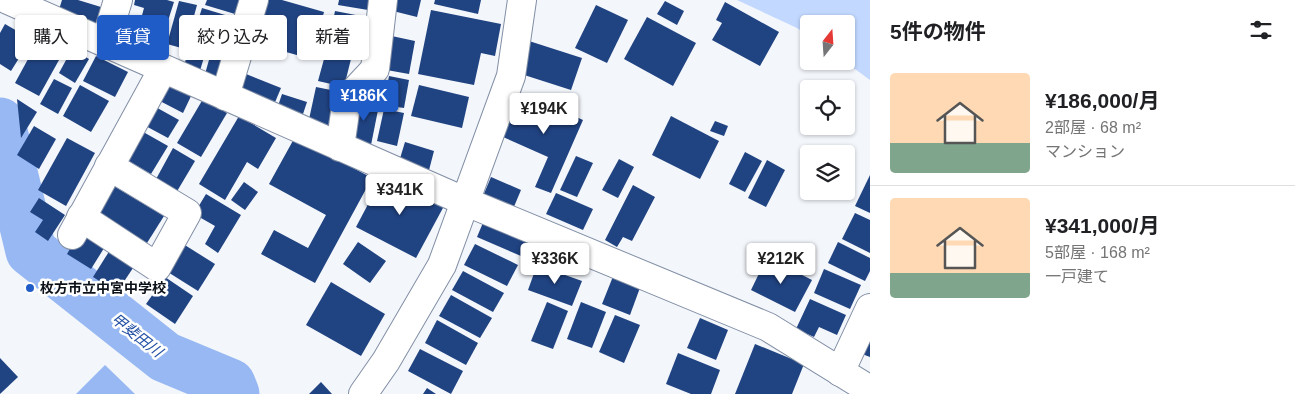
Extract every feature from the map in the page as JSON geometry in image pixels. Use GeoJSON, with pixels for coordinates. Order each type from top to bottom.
{"type":"FeatureCollection","features":[{"type":"Feature","properties":{"kind":"street"},"geometry":{"type":"LineString","coordinates":[[8,0],[97,40]]}},
{"type":"Feature","properties":{"kind":"street"},"geometry":{"type":"LineString","coordinates":[[114,15],[118,0]]}},
{"type":"Feature","properties":{"kind":"street"},"geometry":{"type":"LineString","coordinates":[[225,96],[254,0]]}},
{"type":"Feature","properties":{"kind":"street"},"geometry":{"type":"LineString","coordinates":[[340,147],[347,99],[375,69],[383,0]]}},
{"type":"Feature","properties":{"kind":"street"},"geometry":{"type":"LineString","coordinates":[[364,394],[386,361],[442,265],[511,76],[522,0]]}},
{"type":"Feature","properties":{"kind":"street"},"geometry":{"type":"LineString","coordinates":[[142,60],[464,202],[768,326],[870,390]]}},
{"type":"Feature","properties":{"kind":"street"},"geometry":{"type":"LineString","coordinates":[[109,166],[187,213],[157,267],[76,226],[109,166],[163,69]]}},
{"type":"Feature","properties":{"kind":"street"},"geometry":{"type":"LineString","coordinates":[[840,372],[870,308]]}},
{"type":"Feature","properties":{"kind":"shaded area"},"geometry":{"type":"Polygon","coordinates":[[[737,0],[870,0],[870,80],[855,69],[855,15],[800,15],[800,30],[737,0]]]}},
{"type":"Feature","properties":{"kind":"shaded area"},"geometry":{"type":"Polygon","coordinates":[[[105,365],[135,394],[76,394],[105,365]]]}},
{"type":"Feature","properties":{"kind":"building"},"geometry":{"type":"Polygon","coordinates":[[[62,0],[78,0],[101,7],[95,25],[87,22],[87,15],[64,15],[58,13],[62,0]]]}},
{"type":"Feature","properties":{"kind":"building"},"geometry":{"type":"Polygon","coordinates":[[[135,0],[167,0],[174,2],[169,18],[169,15],[142,15],[144,8],[134,5],[135,0]]]}},
{"type":"Feature","properties":{"kind":"building"},"geometry":{"type":"Polygon","coordinates":[[[207,0],[239,0],[235,14],[205,5],[207,0]]]}},
{"type":"Feature","properties":{"kind":"building"},"geometry":{"type":"Polygon","coordinates":[[[266,0],[282,0],[324,12],[323,15],[297,15],[297,55],[287,52],[287,15],[262,15],[266,0]]]}},
{"type":"Feature","properties":{"kind":"building"},"geometry":{"type":"Polygon","coordinates":[[[339,0],[369,0],[368,10],[338,5],[339,0]]]}},
{"type":"Feature","properties":{"kind":"building"},"geometry":{"type":"Polygon","coordinates":[[[396,0],[421,0],[417,17],[393,11],[396,0]]]}},
{"type":"Feature","properties":{"kind":"building"},"geometry":{"type":"Polygon","coordinates":[[[435,0],[481,0],[478,14],[434,4],[435,0]]]}},
{"type":"Feature","properties":{"kind":"building"},"geometry":{"type":"Polygon","coordinates":[[[179,1],[197,5],[194,15],[179,15],[179,47],[169,45],[169,37],[179,1]]]}},
{"type":"Feature","properties":{"kind":"building"},"geometry":{"type":"Polygon","coordinates":[[[665,1],[684,11],[677,25],[657,14],[665,1]]]}},
{"type":"Feature","properties":{"kind":"building"},"geometry":{"type":"Polygon","coordinates":[[[725,2],[779,32],[760,66],[712,40],[722,23],[716,20],[725,2]]]}},
{"type":"Feature","properties":{"kind":"building"},"geometry":{"type":"Polygon","coordinates":[[[596,5],[628,20],[607,63],[575,48],[596,5]]]}},
{"type":"Feature","properties":{"kind":"building"},"geometry":{"type":"Polygon","coordinates":[[[202,8],[225,15],[200,15],[202,8]]]}},
{"type":"Feature","properties":{"kind":"building"},"geometry":{"type":"Polygon","coordinates":[[[431,10],[501,24],[495,56],[481,53],[474,85],[418,74],[431,10]]]}},
{"type":"Feature","properties":{"kind":"building"},"geometry":{"type":"Polygon","coordinates":[[[335,11],[356,15],[334,15],[335,11]]]}},
{"type":"Feature","properties":{"kind":"building"},"geometry":{"type":"Polygon","coordinates":[[[647,17],[696,43],[673,86],[624,59],[647,17]]]}},
{"type":"Feature","properties":{"kind":"building"},"geometry":{"type":"Polygon","coordinates":[[[5,24],[15,30],[15,60],[18,60],[11,71],[0,64],[0,33],[5,24]]]}},
{"type":"Feature","properties":{"kind":"building"},"geometry":{"type":"Polygon","coordinates":[[[387,35],[415,41],[409,74],[381,69],[387,35]]]}},
{"type":"Feature","properties":{"kind":"building"},"geometry":{"type":"Polygon","coordinates":[[[529,41],[582,58],[571,90],[518,73],[529,41]]]}},
{"type":"Feature","properties":{"kind":"building"},"geometry":{"type":"Polygon","coordinates":[[[96,56],[97,60],[104,60],[128,72],[115,97],[83,81],[96,56]]]}},
{"type":"Feature","properties":{"kind":"building"},"geometry":{"type":"Polygon","coordinates":[[[89,59],[75,83],[59,73],[66,60],[89,59]]]}},
{"type":"Feature","properties":{"kind":"building"},"geometry":{"type":"Polygon","coordinates":[[[28,60],[59,60],[39,96],[15,83],[28,60]]]}},
{"type":"Feature","properties":{"kind":"building"},"geometry":{"type":"Polygon","coordinates":[[[186,60],[203,60],[199,74],[183,69],[186,60]]]}},
{"type":"Feature","properties":{"kind":"building"},"geometry":{"type":"Polygon","coordinates":[[[209,60],[225,60],[220,78],[205,74],[209,60]]]}},
{"type":"Feature","properties":{"kind":"building"},"geometry":{"type":"Polygon","coordinates":[[[324,60],[351,60],[344,87],[318,81],[324,60]]]}},
{"type":"Feature","properties":{"kind":"building"},"geometry":{"type":"Polygon","coordinates":[[[246,74],[281,88],[273,107],[238,93],[246,74]]]}},
{"type":"Feature","properties":{"kind":"building"},"geometry":{"type":"Polygon","coordinates":[[[389,76],[409,80],[404,108],[384,105],[389,76]]]}},
{"type":"Feature","properties":{"kind":"building"},"geometry":{"type":"Polygon","coordinates":[[[54,79],[72,88],[58,114],[40,104],[54,79]]]}},
{"type":"Feature","properties":{"kind":"building"},"geometry":{"type":"Polygon","coordinates":[[[168,82],[192,94],[183,113],[158,100],[168,82]]]}},
{"type":"Feature","properties":{"kind":"building"},"geometry":{"type":"Polygon","coordinates":[[[80,85],[109,101],[91,132],[63,116],[80,85]]]}},
{"type":"Feature","properties":{"kind":"building"},"geometry":{"type":"Polygon","coordinates":[[[419,85],[469,97],[462,128],[411,116],[419,85]]]}},
{"type":"Feature","properties":{"kind":"building"},"geometry":{"type":"Polygon","coordinates":[[[316,87],[341,92],[332,129],[308,124],[316,87]]]}},
{"type":"Feature","properties":{"kind":"building"},"geometry":{"type":"Polygon","coordinates":[[[522,93],[583,120],[551,193],[535,187],[548,157],[503,137],[522,93]]]}},
{"type":"Feature","properties":{"kind":"building"},"geometry":{"type":"Polygon","coordinates":[[[282,94],[307,102],[302,117],[277,109],[282,94]]]}},
{"type":"Feature","properties":{"kind":"building"},"geometry":{"type":"Polygon","coordinates":[[[17,99],[37,112],[21,138],[17,99]]]}},
{"type":"Feature","properties":{"kind":"building"},"geometry":{"type":"Polygon","coordinates":[[[203,99],[227,113],[201,157],[177,143],[203,99]]]}},
{"type":"Feature","properties":{"kind":"building"},"geometry":{"type":"Polygon","coordinates":[[[356,100],[379,105],[371,145],[349,140],[356,100]]]}},
{"type":"Feature","properties":{"kind":"building"},"geometry":{"type":"Polygon","coordinates":[[[152,105],[179,120],[168,138],[142,124],[152,105]]]}},
{"type":"Feature","properties":{"kind":"building"},"geometry":{"type":"Polygon","coordinates":[[[384,109],[404,113],[397,146],[377,141],[384,109]]]}},
{"type":"Feature","properties":{"kind":"building"},"geometry":{"type":"Polygon","coordinates":[[[239,116],[276,138],[258,169],[247,162],[225,200],[199,184],[239,116]]]}},
{"type":"Feature","properties":{"kind":"building"},"geometry":{"type":"Polygon","coordinates":[[[671,116],[719,141],[700,179],[652,155],[671,116]]]}},
{"type":"Feature","properties":{"kind":"building"},"geometry":{"type":"Polygon","coordinates":[[[715,121],[728,126],[724,136],[710,131],[715,121]]]}},
{"type":"Feature","properties":{"kind":"building"},"geometry":{"type":"Polygon","coordinates":[[[34,126],[56,139],[39,169],[17,155],[34,126]]]}},
{"type":"Feature","properties":{"kind":"building"},"geometry":{"type":"Polygon","coordinates":[[[138,129],[168,146],[151,174],[122,157],[138,129]]]}},
{"type":"Feature","properties":{"kind":"building"},"geometry":{"type":"Polygon","coordinates":[[[295,137],[372,178],[315,283],[261,254],[274,230],[308,248],[326,215],[269,184],[295,137]]]}},
{"type":"Feature","properties":{"kind":"building"},"geometry":{"type":"Polygon","coordinates":[[[67,138],[95,153],[66,206],[38,190],[67,138]]]}},
{"type":"Feature","properties":{"kind":"building"},"geometry":{"type":"Polygon","coordinates":[[[405,142],[434,151],[428,174],[398,165],[405,142]]]}},
{"type":"Feature","properties":{"kind":"building"},"geometry":{"type":"Polygon","coordinates":[[[173,148],[195,161],[176,193],[155,181],[173,148]]]}},
{"type":"Feature","properties":{"kind":"building"},"geometry":{"type":"Polygon","coordinates":[[[745,152],[762,161],[745,192],[729,184],[745,152]]]}},
{"type":"Feature","properties":{"kind":"building"},"geometry":{"type":"Polygon","coordinates":[[[576,156],[593,163],[577,197],[560,190],[576,156]]]}},
{"type":"Feature","properties":{"kind":"building"},"geometry":{"type":"Polygon","coordinates":[[[619,159],[634,167],[618,198],[602,190],[619,159]]]}},
{"type":"Feature","properties":{"kind":"building"},"geometry":{"type":"Polygon","coordinates":[[[767,160],[785,170],[766,207],[748,198],[767,160]]]}},
{"type":"Feature","properties":{"kind":"building"},"geometry":{"type":"Polygon","coordinates":[[[384,174],[444,206],[416,258],[356,227],[384,174]]]}},
{"type":"Feature","properties":{"kind":"building"},"geometry":{"type":"Polygon","coordinates":[[[870,175],[870,213],[855,206],[870,175]]]}},
{"type":"Feature","properties":{"kind":"building"},"geometry":{"type":"Polygon","coordinates":[[[491,177],[521,190],[513,209],[483,196],[491,177]]]}},
{"type":"Feature","properties":{"kind":"building"},"geometry":{"type":"Polygon","coordinates":[[[244,182],[258,192],[245,210],[231,200],[244,182]]]}},
{"type":"Feature","properties":{"kind":"building"},"geometry":{"type":"Polygon","coordinates":[[[112,185],[164,216],[147,243],[96,211],[112,185]]]}},
{"type":"Feature","properties":{"kind":"building"},"geometry":{"type":"Polygon","coordinates":[[[633,185],[655,197],[632,241],[623,237],[617,247],[605,240],[633,185]]]}},
{"type":"Feature","properties":{"kind":"building"},"geometry":{"type":"Polygon","coordinates":[[[556,193],[593,209],[583,230],[546,214],[556,193]]]}},
{"type":"Feature","properties":{"kind":"building"},"geometry":{"type":"Polygon","coordinates":[[[206,194],[241,215],[218,253],[205,244],[215,226],[194,214],[206,194]]]}},
{"type":"Feature","properties":{"kind":"building"},"geometry":{"type":"Polygon","coordinates":[[[39,198],[65,215],[48,241],[35,232],[43,220],[30,212],[39,198]]]}},
{"type":"Feature","properties":{"kind":"building"},"geometry":{"type":"Polygon","coordinates":[[[855,213],[870,220],[870,253],[842,239],[855,213]]]}},
{"type":"Feature","properties":{"kind":"building"},"geometry":{"type":"Polygon","coordinates":[[[485,218],[530,237],[521,256],[477,237],[485,218]]]}},
{"type":"Feature","properties":{"kind":"building"},"geometry":{"type":"Polygon","coordinates":[[[81,230],[106,245],[91,269],[67,254],[81,230]]]}},
{"type":"Feature","properties":{"kind":"building"},"geometry":{"type":"Polygon","coordinates":[[[180,242],[215,264],[198,291],[163,269],[180,242]]]}},
{"type":"Feature","properties":{"kind":"building"},"geometry":{"type":"Polygon","coordinates":[[[358,242],[386,261],[370,283],[343,264],[358,242]]]}},
{"type":"Feature","properties":{"kind":"building"},"geometry":{"type":"Polygon","coordinates":[[[838,242],[870,258],[870,271],[865,281],[828,263],[838,242]]]}},
{"type":"Feature","properties":{"kind":"building"},"geometry":{"type":"Polygon","coordinates":[[[475,244],[518,265],[507,286],[464,265],[475,244]]]}},
{"type":"Feature","properties":{"kind":"building"},"geometry":{"type":"Polygon","coordinates":[[[110,250],[135,265],[117,292],[93,277],[110,250]]]}},
{"type":"Feature","properties":{"kind":"building"},"geometry":{"type":"Polygon","coordinates":[[[791,251],[809,259],[804,270],[786,262],[791,251]]]}},
{"type":"Feature","properties":{"kind":"building"},"geometry":{"type":"Polygon","coordinates":[[[767,257],[812,280],[795,312],[751,290],[767,257]]]}},
{"type":"Feature","properties":{"kind":"building"},"geometry":{"type":"Polygon","coordinates":[[[537,265],[582,281],[572,306],[528,290],[537,265]]]}},
{"type":"Feature","properties":{"kind":"building"},"geometry":{"type":"Polygon","coordinates":[[[824,269],[861,285],[850,309],[814,293],[824,269]]]}},
{"type":"Feature","properties":{"kind":"building"},"geometry":{"type":"Polygon","coordinates":[[[463,271],[504,293],[493,312],[452,290],[463,271]]]}},
{"type":"Feature","properties":{"kind":"building"},"geometry":{"type":"Polygon","coordinates":[[[614,274],[641,285],[630,315],[602,304],[614,274]]]}},
{"type":"Feature","properties":{"kind":"building"},"geometry":{"type":"Polygon","coordinates":[[[165,277],[193,296],[175,324],[146,304],[165,277]]]}},
{"type":"Feature","properties":{"kind":"building"},"geometry":{"type":"Polygon","coordinates":[[[331,282],[385,314],[361,356],[306,325],[331,282]]]}},
{"type":"Feature","properties":{"kind":"building"},"geometry":{"type":"Polygon","coordinates":[[[451,295],[492,318],[480,338],[439,316],[451,295]]]}},
{"type":"Feature","properties":{"kind":"building"},"geometry":{"type":"Polygon","coordinates":[[[810,299],[846,315],[837,335],[819,327],[814,337],[796,329],[810,299]]]}},
{"type":"Feature","properties":{"kind":"building"},"geometry":{"type":"Polygon","coordinates":[[[547,302],[568,311],[553,349],[531,341],[547,302]]]}},
{"type":"Feature","properties":{"kind":"building"},"geometry":{"type":"Polygon","coordinates":[[[581,302],[606,312],[592,348],[567,339],[581,302]]]}},
{"type":"Feature","properties":{"kind":"building"},"geometry":{"type":"Polygon","coordinates":[[[615,315],[640,325],[624,363],[599,352],[615,315]]]}},
{"type":"Feature","properties":{"kind":"building"},"geometry":{"type":"Polygon","coordinates":[[[700,318],[728,330],[716,360],[687,348],[700,318]]]}},
{"type":"Feature","properties":{"kind":"building"},"geometry":{"type":"Polygon","coordinates":[[[437,320],[478,343],[466,365],[425,343],[437,320]]]}},
{"type":"Feature","properties":{"kind":"building"},"geometry":{"type":"Polygon","coordinates":[[[870,320],[870,357],[857,352],[870,320]]]}},
{"type":"Feature","properties":{"kind":"building"},"geometry":{"type":"Polygon","coordinates":[[[755,344],[804,364],[792,394],[735,394],[755,344]]]}},
{"type":"Feature","properties":{"kind":"building"},"geometry":{"type":"Polygon","coordinates":[[[420,349],[463,371],[451,394],[408,371],[420,349]]]}},
{"type":"Feature","properties":{"kind":"building"},"geometry":{"type":"Polygon","coordinates":[[[678,353],[720,370],[711,394],[691,394],[666,384],[678,353]]]}},
{"type":"Feature","properties":{"kind":"building"},"geometry":{"type":"Polygon","coordinates":[[[0,358],[18,377],[0,394],[0,358]]]}},
{"type":"Feature","properties":{"kind":"building"},"geometry":{"type":"Polygon","coordinates":[[[321,382],[332,394],[309,394],[321,382]]]}},
{"type":"Feature","properties":{"kind":"building"},"geometry":{"type":"Polygon","coordinates":[[[427,388],[436,394],[423,394],[427,388]]]}},
{"type":"Feature","properties":{"kind":"waterway","name":"甲斐田川"},"geometry":{"type":"LineString","coordinates":[[0,123],[31,251],[165,357],[230,384],[234,394]]}},
{"type":"Feature","properties":{"kind":"place","name":"枚方市立中宮中学校"},"geometry":{"type":"Point","coordinates":[30,288]}}]}
